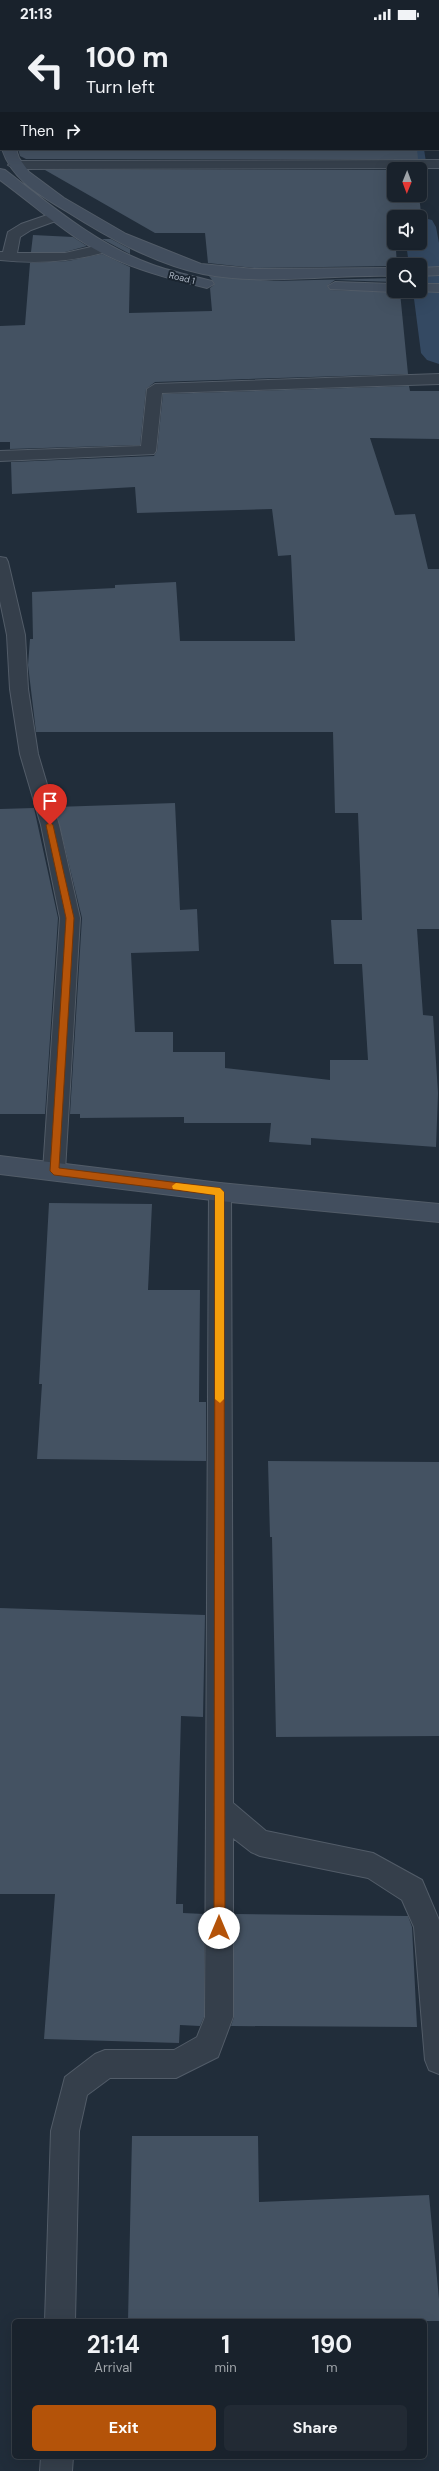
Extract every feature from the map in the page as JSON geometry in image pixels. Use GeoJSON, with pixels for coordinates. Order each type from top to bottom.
{"type":"FeatureCollection","features":[{"type":"Feature","properties":{"kind":"street"},"geometry":{"type":"LineString","coordinates":[[9,150],[11,160],[17,168],[53,197],[112,234],[142,248],[206,270],[255,273],[387,272]]}},
{"type":"Feature","properties":{"kind":"street"},"geometry":{"type":"LineString","coordinates":[[17,168],[400,163],[439,164]]}},
{"type":"Feature","properties":{"kind":"street","name":"Road 1"},"geometry":{"type":"LineString","coordinates":[[0,173],[83,236],[104,248],[148,268],[208,284],[387,288]]}},
{"type":"Feature","properties":{"kind":"street"},"geometry":{"type":"LineString","coordinates":[[56,216],[26,227],[14,236],[4,257],[60,259],[77,257],[104,248]]}},
{"type":"Feature","properties":{"kind":"street"},"geometry":{"type":"LineString","coordinates":[[427,272],[439,271]]}},
{"type":"Feature","properties":{"kind":"street"},"geometry":{"type":"LineString","coordinates":[[427,288],[439,288]]}},
{"type":"Feature","properties":{"kind":"street"},"geometry":{"type":"LineString","coordinates":[[0,456],[148,451],[155,389],[439,379]]}},
{"type":"Feature","properties":{"kind":"street"},"geometry":{"type":"LineString","coordinates":[[0,562],[16,636],[19,689],[29,754],[50,825],[70,918],[54,1171]]}},
{"type":"Feature","properties":{"kind":"street"},"geometry":{"type":"LineString","coordinates":[[0,1164],[220,1192],[439,1213]]}},
{"type":"Feature","properties":{"kind":"street"},"geometry":{"type":"LineString","coordinates":[[60,2319],[65,2131],[75,2087],[105,2064],[176,2064],[208,2047],[219,2018],[220,1192]]}},
{"type":"Feature","properties":{"kind":"street"},"geometry":{"type":"LineString","coordinates":[[220,1809],[260,1843],[373,1866],[412,1890],[428,1926],[439,2060]]}},
{"type":"Feature","properties":{"kind":"street"},"geometry":{"type":"LineString","coordinates":[[56,2471],[57,2459]]}},
{"type":"Feature","properties":{"kind":"building"},"geometry":{"type":"Polygon","coordinates":[[[18,150],[417,150],[418,159],[26,159],[20,156],[18,150]]]}},
{"type":"Feature","properties":{"kind":"building"},"geometry":{"type":"Polygon","coordinates":[[[45,170],[387,170],[387,202],[420,202],[421,210],[387,210],[387,250],[396,250],[397,258],[387,258],[387,266],[254,268],[208,263],[205,233],[155,233],[45,170]]]}},
{"type":"Feature","properties":{"kind":"building"},"geometry":{"type":"Polygon","coordinates":[[[33,235],[73,237],[87,246],[65,252],[31,252],[33,235]]]}},
{"type":"Feature","properties":{"kind":"building"},"geometry":{"type":"Polygon","coordinates":[[[102,239],[111,239],[130,249],[130,254],[102,239]]]}},
{"type":"Feature","properties":{"kind":"building"},"geometry":{"type":"Polygon","coordinates":[[[102,254],[130,267],[129,313],[212,311],[210,288],[215,284],[209,276],[274,281],[387,278],[387,282],[335,280],[327,286],[330,290],[387,292],[387,298],[401,298],[408,374],[155,382],[146,389],[140,445],[10,449],[10,442],[0,442],[0,326],[25,325],[30,263],[68,261],[102,254]]]}},
{"type":"Feature","properties":{"kind":"building"},"geometry":{"type":"Polygon","coordinates":[[[409,386],[410,391],[439,391],[439,439],[370,438],[395,515],[415,514],[428,569],[439,569],[439,929],[417,929],[423,1015],[433,1016],[438,1093],[436,1147],[311,1138],[311,1145],[269,1142],[271,1123],[184,1123],[184,1117],[80,1118],[80,1114],[70,1114],[82,918],[55,807],[175,803],[180,910],[197,909],[199,951],[131,953],[135,1032],[173,1032],[173,1052],[225,1052],[225,1068],[330,1080],[330,1060],[368,1060],[362,964],[334,964],[331,920],[362,920],[358,813],[335,813],[333,732],[36,732],[28,665],[30,639],[33,639],[32,592],[115,588],[115,585],[176,582],[180,641],[295,641],[291,555],[278,556],[272,509],[137,513],[135,487],[12,494],[11,462],[154,456],[157,451],[163,394],[409,386]]]}},
{"type":"Feature","properties":{"kind":"building"},"geometry":{"type":"Polygon","coordinates":[[[34,808],[58,918],[45,1114],[0,1114],[0,809],[34,808]]]}},
{"type":"Feature","properties":{"kind":"building"},"geometry":{"type":"Polygon","coordinates":[[[49,1203],[152,1204],[148,1290],[200,1290],[199,1402],[206,1402],[206,1461],[37,1459],[42,1384],[39,1384],[49,1203]]]}},
{"type":"Feature","properties":{"kind":"building"},"geometry":{"type":"Polygon","coordinates":[[[268,1461],[439,1462],[439,1736],[276,1737],[272,1537],[270,1537],[268,1461]]]}},
{"type":"Feature","properties":{"kind":"building"},"geometry":{"type":"Polygon","coordinates":[[[0,1608],[205,1615],[203,1717],[181,1716],[176,1904],[183,1904],[183,1913],[204,1914],[204,2017],[200,2026],[180,2025],[179,2043],[44,2039],[55,1894],[0,1894],[0,1608]]]}},
{"type":"Feature","properties":{"kind":"building"},"geometry":{"type":"Polygon","coordinates":[[[234,1914],[408,1916],[412,1927],[417,2027],[231,2026],[234,2017],[234,1914]]]}},
{"type":"Feature","properties":{"kind":"building"},"geometry":{"type":"Polygon","coordinates":[[[132,2136],[258,2136],[259,2202],[429,2195],[439,2299],[439,2321],[427,2321],[427,2319],[128,2319],[132,2136]]]}},
{"type":"Feature","properties":{"kind":"waterway"},"geometry":{"type":"LineString","coordinates":[[408,150],[410,162]]}},
{"type":"Feature","properties":{"kind":"waterway"},"geometry":{"type":"LineString","coordinates":[[423,250],[439,353]]}},
{"type":"Feature","properties":{"kind":"slow traffic"},"geometry":{"type":"LineString","coordinates":[[176,1186],[220,1192],[220,1399]]}},
{"type":"Feature","properties":{"kind":"route"},"geometry":{"type":"LineString","coordinates":[[50,825],[70,918],[54,1171],[220,1192],[219,1928]]}}]}
